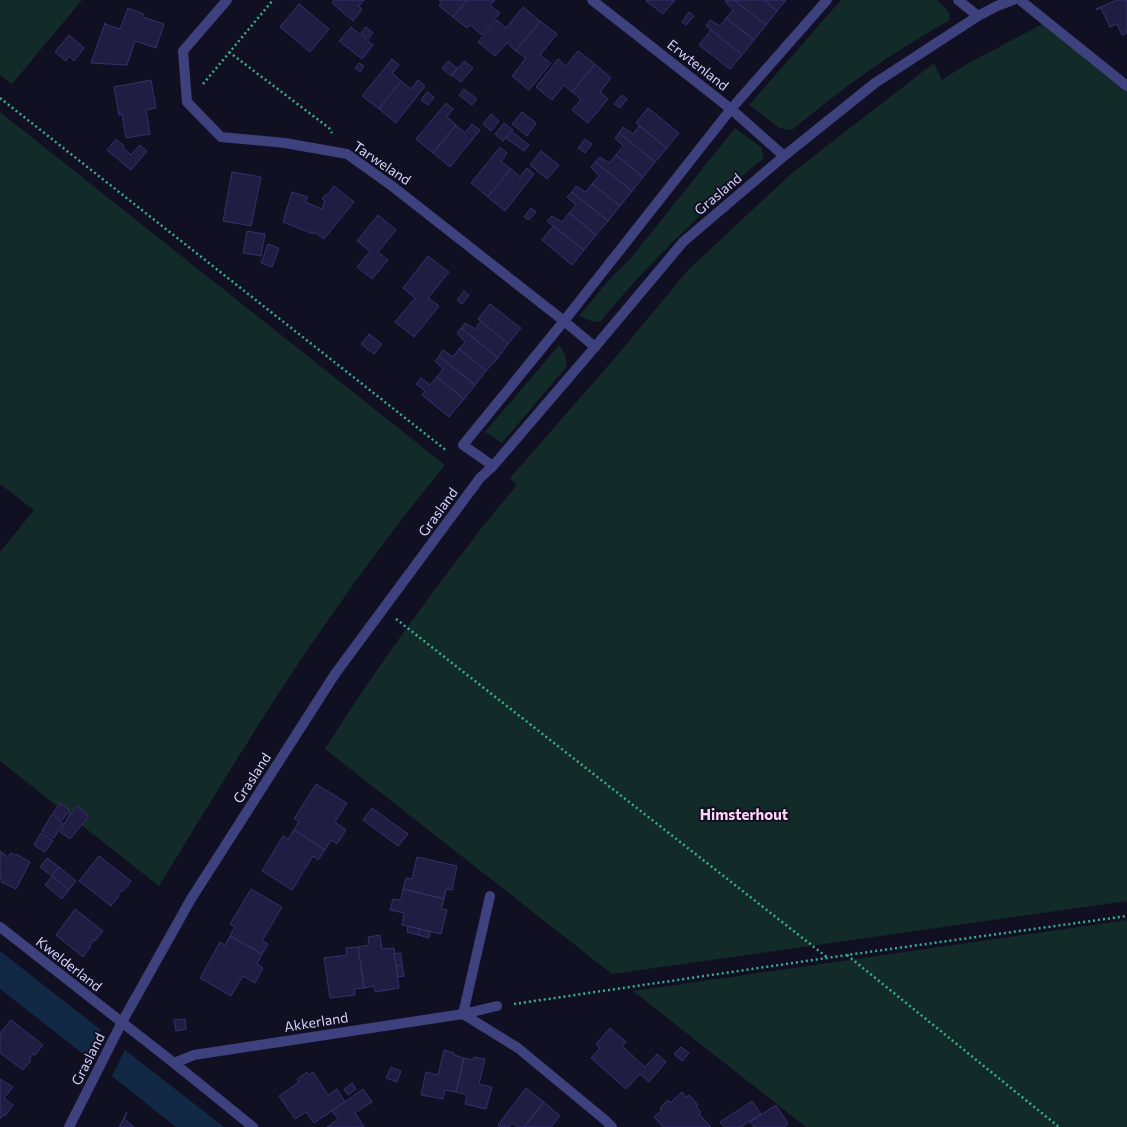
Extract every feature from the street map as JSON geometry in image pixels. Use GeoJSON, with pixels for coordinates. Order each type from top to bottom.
{"type":"FeatureCollection","features":[{"type":"Feature","properties":{"kind":"street"},"geometry":{"type":"LineString","coordinates":[[187,102],[183,51],[228,0]]}},
{"type":"Feature","properties":{"kind":"street","name":"Erwtenland"},"geometry":{"type":"LineString","coordinates":[[592,0],[730,109],[784,156]]}},
{"type":"Feature","properties":{"kind":"street"},"geometry":{"type":"LineString","coordinates":[[493,466],[463,445],[564,321],[730,109],[827,0]]}},
{"type":"Feature","properties":{"kind":"street"},"geometry":{"type":"LineString","coordinates":[[958,0],[978,16]]}},
{"type":"Feature","properties":{"kind":"street","name":"Grasland"},"geometry":{"type":"LineString","coordinates":[[69,1127],[122,1022],[191,899],[335,674],[480,478],[493,466],[684,242],[784,156],[874,82],[978,16],[1013,0]]}},
{"type":"Feature","properties":{"kind":"street"},"geometry":{"type":"LineString","coordinates":[[1020,0],[1127,86]]}},
{"type":"Feature","properties":{"kind":"street","name":"Tarweland"},"geometry":{"type":"LineString","coordinates":[[187,102],[221,137],[285,143],[347,154],[392,186],[595,347]]}},
{"type":"Feature","properties":{"kind":"street"},"geometry":{"type":"LineString","coordinates":[[490,896],[463,1014],[518,1048],[612,1127]]}},
{"type":"Feature","properties":{"kind":"street","name":"Kwelderland"},"geometry":{"type":"LineString","coordinates":[[0,927],[122,1022]]}},
{"type":"Feature","properties":{"kind":"street","name":"Akkerland"},"geometry":{"type":"LineString","coordinates":[[174,1063],[194,1055],[463,1014],[497,1006]]}},
{"type":"Feature","properties":{"kind":"street"},"geometry":{"type":"LineString","coordinates":[[122,1022],[253,1127]]}},
{"type":"Feature","properties":{"kind":"path"},"geometry":{"type":"LineString","coordinates":[[187,102],[273,0]]}},
{"type":"Feature","properties":{"kind":"path"},"geometry":{"type":"LineString","coordinates":[[230,52],[329,128],[347,154]]}},
{"type":"Feature","properties":{"kind":"path"},"geometry":{"type":"LineString","coordinates":[[0,98],[449,453]]}},
{"type":"Feature","properties":{"kind":"path"},"geometry":{"type":"LineString","coordinates":[[384,609],[829,958]]}},
{"type":"Feature","properties":{"kind":"path"},"geometry":{"type":"LineString","coordinates":[[497,1006],[1127,916]]}},
{"type":"Feature","properties":{"kind":"path"},"geometry":{"type":"LineString","coordinates":[[847,955],[1059,1127]]}},
{"type":"Feature","properties":{"kind":"green space"},"geometry":{"type":"Polygon","coordinates":[[[0,0],[82,0],[12,84],[0,75],[0,0]]]}},
{"type":"Feature","properties":{"kind":"green space"},"geometry":{"type":"Polygon","coordinates":[[[841,0],[937,0],[946,9],[950,20],[909,44],[868,71],[792,130],[779,128],[749,105],[841,0]]]}},
{"type":"Feature","properties":{"kind":"green space"},"geometry":{"type":"Polygon","coordinates":[[[1046,22],[1127,85],[1127,901],[612,974],[325,749],[376,671],[412,621],[480,530],[517,485],[510,478],[620,352],[688,270],[793,172],[934,63],[942,80],[967,64],[1046,22]]]}},
{"type":"Feature","properties":{"kind":"green space"},"geometry":{"type":"Polygon","coordinates":[[[0,112],[445,465],[387,539],[313,641],[226,776],[159,886],[0,761],[0,552],[34,510],[0,484],[0,112]]]}},
{"type":"Feature","properties":{"kind":"green space"},"geometry":{"type":"Polygon","coordinates":[[[735,128],[761,147],[764,158],[729,188],[667,248],[639,277],[600,322],[591,321],[579,316],[607,282],[631,258],[735,128]]]}},
{"type":"Feature","properties":{"kind":"green space"},"geometry":{"type":"Polygon","coordinates":[[[559,345],[566,360],[567,366],[502,443],[485,432],[559,345]]]}},
{"type":"Feature","properties":{"kind":"green space"},"geometry":{"type":"Polygon","coordinates":[[[1127,920],[1127,1127],[806,1127],[633,991],[1127,920]]]}},
{"type":"Feature","properties":{"kind":"water"},"geometry":{"type":"Polygon","coordinates":[[[0,951],[101,1030],[87,1057],[0,989],[0,951]]]}},
{"type":"Feature","properties":{"kind":"water"},"geometry":{"type":"Polygon","coordinates":[[[125,1050],[224,1127],[176,1127],[112,1076],[125,1050]]]}},
{"type":"Feature","properties":{"kind":"building"},"geometry":{"type":"Polygon","coordinates":[[[334,0],[364,0],[359,6],[362,9],[353,21],[332,3],[334,0]]]}},
{"type":"Feature","properties":{"kind":"building"},"geometry":{"type":"Polygon","coordinates":[[[439,0],[467,0],[453,17],[439,6],[442,2],[439,0]]]}},
{"type":"Feature","properties":{"kind":"building"},"geometry":{"type":"Polygon","coordinates":[[[467,0],[495,0],[490,5],[500,13],[482,35],[470,25],[467,28],[453,17],[467,0]]]}},
{"type":"Feature","properties":{"kind":"building"},"geometry":{"type":"Polygon","coordinates":[[[675,0],[663,14],[646,1],[675,0]]]}},
{"type":"Feature","properties":{"kind":"building"},"geometry":{"type":"Polygon","coordinates":[[[734,0],[766,25],[754,40],[726,18],[733,10],[725,1],[734,0]]]}},
{"type":"Feature","properties":{"kind":"building"},"geometry":{"type":"Polygon","coordinates":[[[734,0],[764,0],[777,11],[766,25],[734,0]]]}},
{"type":"Feature","properties":{"kind":"building"},"geometry":{"type":"Polygon","coordinates":[[[764,0],[786,0],[777,11],[764,0]]]}},
{"type":"Feature","properties":{"kind":"building"},"geometry":{"type":"Polygon","coordinates":[[[1117,0],[1127,0],[1127,33],[1122,35],[1117,24],[1110,27],[1101,8],[1096,9],[1117,0]]]}},
{"type":"Feature","properties":{"kind":"building"},"geometry":{"type":"Polygon","coordinates":[[[299,4],[329,29],[310,52],[280,27],[299,4]]]}},
{"type":"Feature","properties":{"kind":"building"},"geometry":{"type":"Polygon","coordinates":[[[523,7],[540,21],[516,51],[507,43],[495,56],[478,42],[497,20],[506,28],[523,7]]]}},
{"type":"Feature","properties":{"kind":"building"},"geometry":{"type":"Polygon","coordinates":[[[128,8],[144,14],[143,17],[164,24],[156,48],[135,41],[127,65],[91,63],[105,23],[120,29],[128,8]]]}},
{"type":"Feature","properties":{"kind":"building"},"geometry":{"type":"Polygon","coordinates":[[[689,12],[694,16],[686,25],[682,22],[689,12]]]}},
{"type":"Feature","properties":{"kind":"building"},"geometry":{"type":"Polygon","coordinates":[[[726,18],[754,40],[742,55],[706,26],[710,20],[720,26],[726,18]]]}},
{"type":"Feature","properties":{"kind":"building"},"geometry":{"type":"Polygon","coordinates":[[[540,21],[557,34],[540,55],[551,63],[529,90],[512,76],[526,58],[516,51],[540,21]]]}},
{"type":"Feature","properties":{"kind":"building"},"geometry":{"type":"Polygon","coordinates":[[[351,27],[373,45],[362,59],[339,41],[351,27]]]}},
{"type":"Feature","properties":{"kind":"building"},"geometry":{"type":"Polygon","coordinates":[[[366,27],[373,33],[368,39],[361,33],[366,27]]]}},
{"type":"Feature","properties":{"kind":"building"},"geometry":{"type":"Polygon","coordinates":[[[711,30],[742,55],[730,69],[699,45],[711,30]]]}},
{"type":"Feature","properties":{"kind":"building"},"geometry":{"type":"Polygon","coordinates":[[[69,35],[84,48],[74,61],[69,56],[66,61],[55,52],[69,35]]]}},
{"type":"Feature","properties":{"kind":"building"},"geometry":{"type":"Polygon","coordinates":[[[578,51],[595,64],[572,92],[564,85],[552,100],[536,87],[558,59],[566,66],[578,51]]]}},
{"type":"Feature","properties":{"kind":"building"},"geometry":{"type":"Polygon","coordinates":[[[392,59],[399,65],[392,73],[401,81],[379,109],[362,96],[392,59]]]}},
{"type":"Feature","properties":{"kind":"building"},"geometry":{"type":"Polygon","coordinates":[[[448,61],[457,68],[451,76],[442,68],[448,61]]]}},
{"type":"Feature","properties":{"kind":"building"},"geometry":{"type":"Polygon","coordinates":[[[464,61],[473,68],[461,82],[452,75],[464,61]]]}},
{"type":"Feature","properties":{"kind":"building"},"geometry":{"type":"Polygon","coordinates":[[[359,63],[364,66],[360,72],[355,68],[359,63]]]}},
{"type":"Feature","properties":{"kind":"building"},"geometry":{"type":"Polygon","coordinates":[[[595,64],[611,78],[600,92],[608,99],[588,123],[572,110],[581,99],[572,92],[595,64]]]}},
{"type":"Feature","properties":{"kind":"building"},"geometry":{"type":"Polygon","coordinates":[[[151,80],[156,108],[146,110],[150,134],[126,138],[122,114],[119,115],[114,87],[151,80]]]}},
{"type":"Feature","properties":{"kind":"building"},"geometry":{"type":"Polygon","coordinates":[[[418,80],[425,86],[396,123],[379,109],[401,81],[411,89],[418,80]]]}},
{"type":"Feature","properties":{"kind":"building"},"geometry":{"type":"Polygon","coordinates":[[[464,89],[477,99],[472,105],[459,95],[464,89]]]}},
{"type":"Feature","properties":{"kind":"building"},"geometry":{"type":"Polygon","coordinates":[[[427,92],[434,97],[428,105],[421,100],[427,92]]]}},
{"type":"Feature","properties":{"kind":"building"},"geometry":{"type":"Polygon","coordinates":[[[622,95],[627,99],[620,108],[614,104],[622,95]]]}},
{"type":"Feature","properties":{"kind":"building"},"geometry":{"type":"Polygon","coordinates":[[[446,103],[453,109],[447,117],[456,125],[433,153],[416,139],[446,103]]]}},
{"type":"Feature","properties":{"kind":"building"},"geometry":{"type":"Polygon","coordinates":[[[648,108],[679,133],[667,148],[636,123],[648,108]]]}},
{"type":"Feature","properties":{"kind":"building"},"geometry":{"type":"Polygon","coordinates":[[[522,112],[536,123],[527,136],[512,124],[522,112]]]}},
{"type":"Feature","properties":{"kind":"building"},"geometry":{"type":"Polygon","coordinates":[[[491,114],[499,121],[491,131],[483,124],[491,114]]]}},
{"type":"Feature","properties":{"kind":"building"},"geometry":{"type":"Polygon","coordinates":[[[504,123],[513,130],[503,141],[495,134],[504,123]]]}},
{"type":"Feature","properties":{"kind":"building"},"geometry":{"type":"Polygon","coordinates":[[[472,124],[480,130],[450,167],[433,153],[456,125],[465,133],[472,124]]]}},
{"type":"Feature","properties":{"kind":"building"},"geometry":{"type":"Polygon","coordinates":[[[639,126],[667,148],[655,162],[619,133],[623,127],[633,134],[639,126]]]}},
{"type":"Feature","properties":{"kind":"building"},"geometry":{"type":"Polygon","coordinates":[[[511,131],[529,145],[524,151],[506,138],[511,131]]]}},
{"type":"Feature","properties":{"kind":"building"},"geometry":{"type":"Polygon","coordinates":[[[619,133],[655,162],[643,177],[616,155],[623,146],[615,138],[619,133]]]}},
{"type":"Feature","properties":{"kind":"building"},"geometry":{"type":"Polygon","coordinates":[[[116,139],[131,155],[140,145],[147,151],[131,170],[107,150],[116,139]]]}},
{"type":"Feature","properties":{"kind":"building"},"geometry":{"type":"Polygon","coordinates":[[[585,139],[592,144],[585,153],[578,148],[585,139]]]}},
{"type":"Feature","properties":{"kind":"building"},"geometry":{"type":"Polygon","coordinates":[[[500,147],[507,153],[501,161],[511,169],[488,197],[471,183],[500,147]]]}},
{"type":"Feature","properties":{"kind":"building"},"geometry":{"type":"Polygon","coordinates":[[[541,151],[559,165],[547,179],[530,165],[541,151]]]}},
{"type":"Feature","properties":{"kind":"building"},"geometry":{"type":"Polygon","coordinates":[[[616,155],[643,177],[632,191],[595,162],[600,157],[609,163],[616,155]]]}},
{"type":"Feature","properties":{"kind":"building"},"geometry":{"type":"Polygon","coordinates":[[[595,162],[632,191],[620,206],[592,184],[599,176],[591,167],[595,162]]]}},
{"type":"Feature","properties":{"kind":"building"},"geometry":{"type":"Polygon","coordinates":[[[527,168],[534,174],[505,211],[488,197],[511,169],[520,177],[527,168]]]}},
{"type":"Feature","properties":{"kind":"building"},"geometry":{"type":"Polygon","coordinates":[[[232,172],[261,177],[251,226],[223,221],[232,172]]]}},
{"type":"Feature","properties":{"kind":"building"},"geometry":{"type":"Polygon","coordinates":[[[592,184],[620,206],[608,221],[572,192],[576,186],[586,192],[592,184]]]}},
{"type":"Feature","properties":{"kind":"building"},"geometry":{"type":"Polygon","coordinates":[[[334,186],[354,202],[324,239],[314,232],[313,234],[283,222],[292,192],[308,197],[305,202],[322,209],[325,201],[322,199],[334,186]]]}},
{"type":"Feature","properties":{"kind":"building"},"geometry":{"type":"Polygon","coordinates":[[[572,192],[608,221],[596,235],[569,213],[576,205],[567,197],[572,192]]]}},
{"type":"Feature","properties":{"kind":"building"},"geometry":{"type":"Polygon","coordinates":[[[531,208],[536,212],[529,220],[524,217],[531,208]]]}},
{"type":"Feature","properties":{"kind":"building"},"geometry":{"type":"Polygon","coordinates":[[[569,213],[596,235],[584,250],[547,221],[552,216],[562,222],[569,213]]]}},
{"type":"Feature","properties":{"kind":"building"},"geometry":{"type":"Polygon","coordinates":[[[378,215],[396,230],[378,252],[388,260],[372,279],[357,267],[370,251],[357,241],[378,215]]]}},
{"type":"Feature","properties":{"kind":"building"},"geometry":{"type":"Polygon","coordinates":[[[553,226],[584,250],[572,265],[542,240],[553,226]]]}},
{"type":"Feature","properties":{"kind":"building"},"geometry":{"type":"Polygon","coordinates":[[[247,231],[265,234],[261,256],[243,253],[247,231]]]}},
{"type":"Feature","properties":{"kind":"building"},"geometry":{"type":"Polygon","coordinates":[[[268,244],[279,248],[272,267],[261,263],[268,244]]]}},
{"type":"Feature","properties":{"kind":"building"},"geometry":{"type":"Polygon","coordinates":[[[428,256],[449,272],[428,298],[439,306],[414,337],[395,322],[415,298],[403,288],[428,256]]]}},
{"type":"Feature","properties":{"kind":"building"},"geometry":{"type":"Polygon","coordinates":[[[464,291],[469,295],[462,304],[457,300],[464,291]]]}},
{"type":"Feature","properties":{"kind":"building"},"geometry":{"type":"Polygon","coordinates":[[[490,304],[521,328],[508,344],[478,319],[490,304]]]}},
{"type":"Feature","properties":{"kind":"building"},"geometry":{"type":"Polygon","coordinates":[[[481,321],[508,344],[498,358],[461,328],[465,323],[475,329],[481,321]]]}},
{"type":"Feature","properties":{"kind":"building"},"geometry":{"type":"Polygon","coordinates":[[[461,328],[498,358],[486,371],[459,349],[465,342],[457,333],[461,328]]]}},
{"type":"Feature","properties":{"kind":"building"},"geometry":{"type":"Polygon","coordinates":[[[369,334],[382,344],[374,354],[361,344],[369,334]]]}},
{"type":"Feature","properties":{"kind":"building"},"geometry":{"type":"Polygon","coordinates":[[[459,349],[486,371],[475,385],[439,356],[443,350],[453,357],[459,349]]]}},
{"type":"Feature","properties":{"kind":"building"},"geometry":{"type":"Polygon","coordinates":[[[439,356],[475,385],[464,399],[437,377],[443,369],[435,361],[439,356]]]}},
{"type":"Feature","properties":{"kind":"building"},"geometry":{"type":"Polygon","coordinates":[[[437,377],[464,399],[449,417],[422,395],[425,391],[416,384],[421,378],[430,385],[437,377]]]}},
{"type":"Feature","properties":{"kind":"building"},"geometry":{"type":"Polygon","coordinates":[[[316,784],[347,803],[335,822],[346,830],[337,844],[331,840],[325,850],[294,830],[299,821],[294,819],[316,784]]]}},
{"type":"Feature","properties":{"kind":"building"},"geometry":{"type":"Polygon","coordinates":[[[60,803],[70,810],[62,820],[53,813],[60,803]]]}},
{"type":"Feature","properties":{"kind":"building"},"geometry":{"type":"Polygon","coordinates":[[[77,806],[89,816],[70,839],[60,832],[68,817],[77,806]]]}},
{"type":"Feature","properties":{"kind":"building"},"geometry":{"type":"Polygon","coordinates":[[[372,808],[408,834],[398,846],[363,820],[372,808]]]}},
{"type":"Feature","properties":{"kind":"building"},"geometry":{"type":"Polygon","coordinates":[[[52,814],[63,823],[54,838],[42,831],[52,814]]]}},
{"type":"Feature","properties":{"kind":"building"},"geometry":{"type":"Polygon","coordinates":[[[294,830],[325,850],[318,860],[313,856],[292,890],[262,871],[283,836],[288,839],[294,830]]]}},
{"type":"Feature","properties":{"kind":"building"},"geometry":{"type":"Polygon","coordinates":[[[41,833],[53,840],[45,852],[34,845],[41,833]]]}},
{"type":"Feature","properties":{"kind":"building"},"geometry":{"type":"Polygon","coordinates":[[[0,851],[8,857],[11,853],[16,854],[30,862],[16,889],[1,882],[0,851]]]}},
{"type":"Feature","properties":{"kind":"building"},"geometry":{"type":"Polygon","coordinates":[[[99,856],[131,881],[118,895],[119,896],[111,906],[79,881],[99,856]]]}},
{"type":"Feature","properties":{"kind":"building"},"geometry":{"type":"Polygon","coordinates":[[[417,857],[457,866],[452,890],[446,889],[444,899],[403,889],[406,878],[412,879],[417,857]]]}},
{"type":"Feature","properties":{"kind":"building"},"geometry":{"type":"Polygon","coordinates":[[[47,858],[59,867],[52,876],[40,867],[47,858]]]}},
{"type":"Feature","properties":{"kind":"building"},"geometry":{"type":"Polygon","coordinates":[[[59,867],[76,881],[69,890],[52,876],[59,867]]]}},
{"type":"Feature","properties":{"kind":"building"},"geometry":{"type":"Polygon","coordinates":[[[52,876],[69,890],[62,899],[45,885],[52,876]]]}},
{"type":"Feature","properties":{"kind":"building"},"geometry":{"type":"Polygon","coordinates":[[[251,889],[282,907],[262,941],[268,944],[262,954],[230,936],[235,927],[230,924],[251,889]]]}},
{"type":"Feature","properties":{"kind":"building"},"geometry":{"type":"Polygon","coordinates":[[[403,889],[444,899],[441,909],[447,910],[441,934],[402,925],[404,913],[390,910],[393,899],[401,900],[403,889]]]}},
{"type":"Feature","properties":{"kind":"building"},"geometry":{"type":"Polygon","coordinates":[[[75,909],[103,931],[90,945],[91,946],[83,957],[56,935],[75,909]]]}},
{"type":"Feature","properties":{"kind":"building"},"geometry":{"type":"Polygon","coordinates":[[[408,926],[419,929],[418,935],[407,932],[408,926]]]}},
{"type":"Feature","properties":{"kind":"building"},"geometry":{"type":"Polygon","coordinates":[[[419,929],[430,932],[429,938],[418,935],[419,929]]]}},
{"type":"Feature","properties":{"kind":"building"},"geometry":{"type":"Polygon","coordinates":[[[380,935],[382,949],[394,948],[399,988],[375,992],[374,986],[364,988],[358,947],[369,945],[368,937],[380,935]]]}},
{"type":"Feature","properties":{"kind":"building"},"geometry":{"type":"Polygon","coordinates":[[[230,936],[262,954],[257,964],[263,968],[255,983],[243,976],[231,996],[200,978],[220,942],[225,945],[230,936]]]}},
{"type":"Feature","properties":{"kind":"building"},"geometry":{"type":"Polygon","coordinates":[[[358,947],[364,988],[354,989],[355,995],[330,998],[324,958],[347,955],[346,948],[358,947]]]}},
{"type":"Feature","properties":{"kind":"building"},"geometry":{"type":"Polygon","coordinates":[[[401,953],[402,965],[396,966],[394,954],[401,953]]]}},
{"type":"Feature","properties":{"kind":"building"},"geometry":{"type":"Polygon","coordinates":[[[402,965],[404,976],[398,977],[396,966],[402,965]]]}},
{"type":"Feature","properties":{"kind":"building"},"geometry":{"type":"Polygon","coordinates":[[[185,1019],[186,1029],[176,1031],[174,1020],[185,1019]]]}},
{"type":"Feature","properties":{"kind":"building"},"geometry":{"type":"Polygon","coordinates":[[[11,1020],[43,1045],[35,1055],[33,1054],[29,1059],[31,1060],[23,1070],[0,1053],[0,1033],[11,1020]]]}},
{"type":"Feature","properties":{"kind":"building"},"geometry":{"type":"Polygon","coordinates":[[[610,1028],[626,1042],[622,1046],[645,1067],[657,1054],[666,1062],[649,1082],[640,1074],[626,1089],[591,1058],[600,1048],[596,1044],[610,1028]]]}},
{"type":"Feature","properties":{"kind":"building"},"geometry":{"type":"Polygon","coordinates":[[[681,1047],[689,1053],[682,1061],[674,1054],[681,1047]]]}},
{"type":"Feature","properties":{"kind":"building"},"geometry":{"type":"Polygon","coordinates":[[[444,1050],[464,1058],[456,1092],[445,1090],[443,1099],[421,1095],[426,1072],[438,1075],[444,1050]]]}},
{"type":"Feature","properties":{"kind":"building"},"geometry":{"type":"Polygon","coordinates":[[[474,1057],[485,1059],[479,1084],[492,1087],[486,1109],[465,1104],[467,1095],[456,1092],[464,1058],[473,1060],[474,1057]]]}},
{"type":"Feature","properties":{"kind":"building"},"geometry":{"type":"Polygon","coordinates":[[[391,1067],[401,1071],[397,1082],[386,1078],[391,1067]]]}},
{"type":"Feature","properties":{"kind":"building"},"geometry":{"type":"Polygon","coordinates":[[[307,1072],[309,1075],[313,1072],[328,1095],[337,1089],[345,1102],[314,1123],[306,1112],[295,1119],[279,1096],[299,1082],[297,1079],[307,1072]]]}},
{"type":"Feature","properties":{"kind":"building"},"geometry":{"type":"Polygon","coordinates":[[[0,1079],[13,1087],[4,1098],[13,1105],[5,1116],[3,1115],[0,1119],[0,1079]]]}},
{"type":"Feature","properties":{"kind":"building"},"geometry":{"type":"Polygon","coordinates":[[[352,1083],[356,1089],[348,1095],[344,1089],[352,1083]]]}},
{"type":"Feature","properties":{"kind":"building"},"geometry":{"type":"Polygon","coordinates":[[[526,1088],[544,1102],[524,1127],[517,1127],[512,1123],[509,1127],[500,1127],[498,1125],[526,1088]]]}},
{"type":"Feature","properties":{"kind":"building"},"geometry":{"type":"Polygon","coordinates":[[[363,1089],[372,1102],[355,1113],[364,1127],[327,1127],[338,1119],[332,1111],[363,1089]]]}},
{"type":"Feature","properties":{"kind":"building"},"geometry":{"type":"Polygon","coordinates":[[[682,1092],[686,1097],[689,1095],[698,1105],[696,1107],[701,1112],[699,1114],[711,1127],[663,1127],[654,1117],[662,1110],[660,1108],[668,1100],[670,1103],[682,1092]]]}},
{"type":"Feature","properties":{"kind":"building"},"geometry":{"type":"Polygon","coordinates":[[[752,1101],[761,1114],[741,1127],[724,1127],[720,1122],[752,1101]]]}},
{"type":"Feature","properties":{"kind":"building"},"geometry":{"type":"Polygon","coordinates":[[[544,1102],[560,1116],[551,1127],[524,1127],[544,1102]]]}},
{"type":"Feature","properties":{"kind":"building"},"geometry":{"type":"Polygon","coordinates":[[[776,1105],[788,1124],[784,1127],[754,1127],[750,1122],[776,1105]]]}},
{"type":"Feature","properties":{"kind":"building"},"geometry":{"type":"Polygon","coordinates":[[[127,1112],[124,1119],[134,1127],[119,1127],[127,1112]]]}},
{"type":"Feature","properties":{"kind":"district","name":"Himsterhout"},"geometry":{"type":"Point","coordinates":[744,815]}}]}
